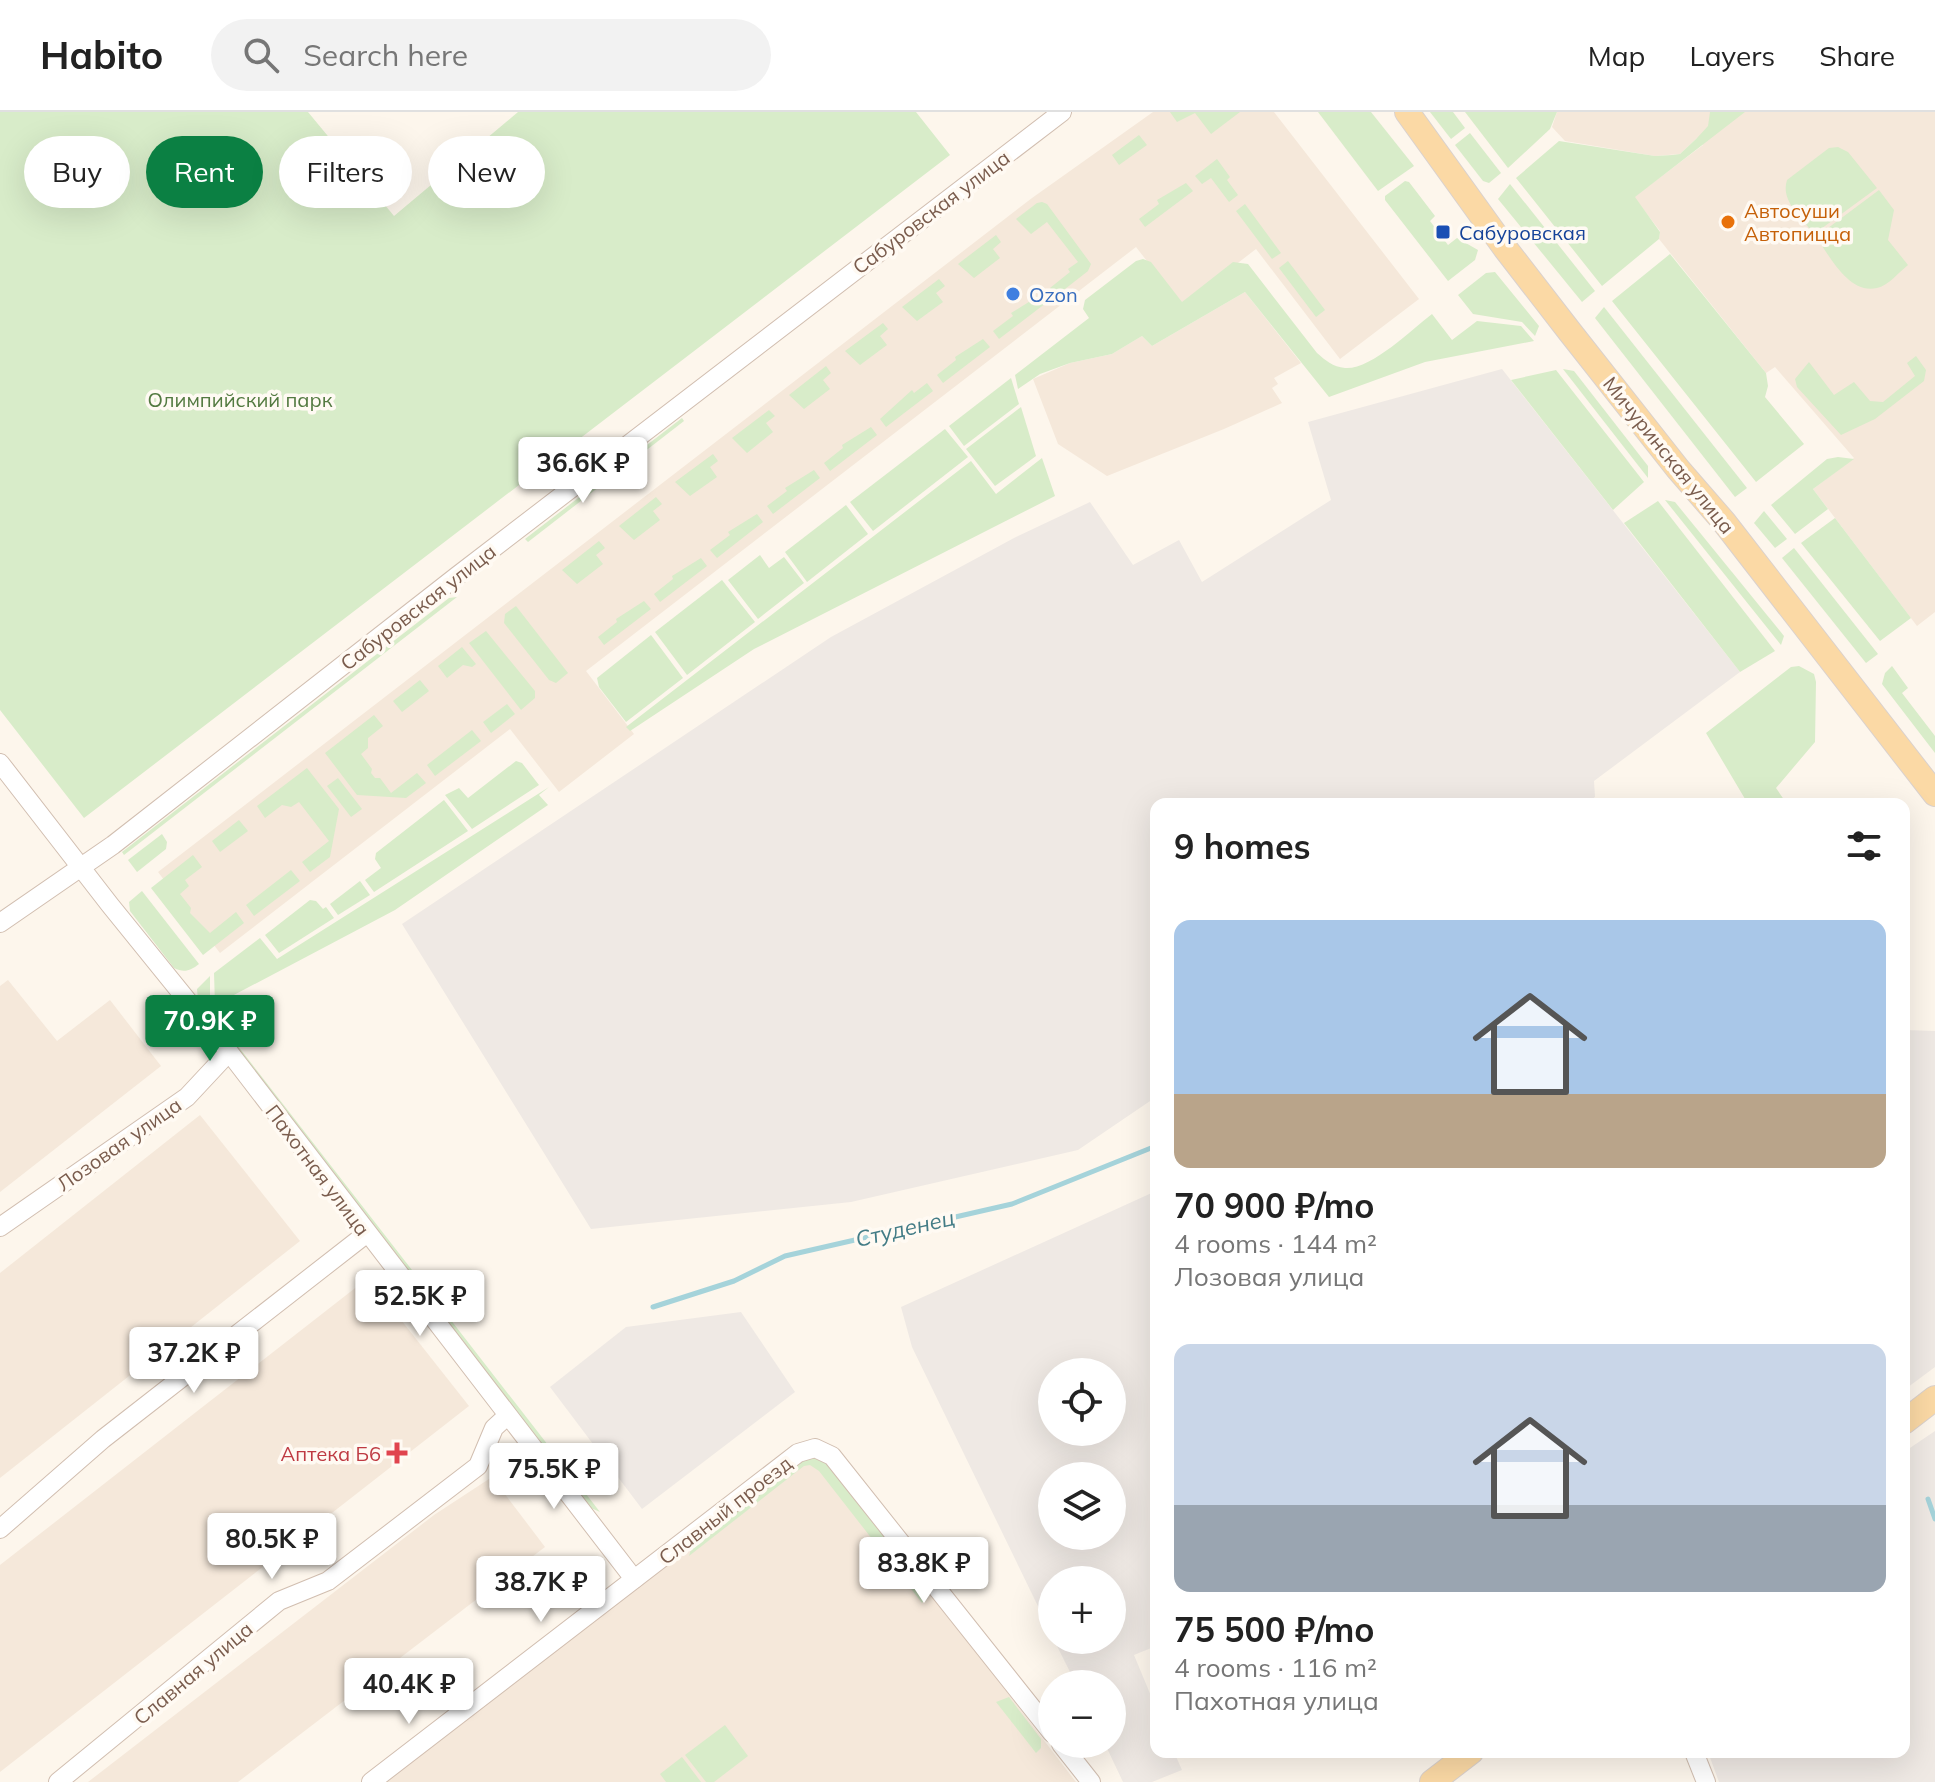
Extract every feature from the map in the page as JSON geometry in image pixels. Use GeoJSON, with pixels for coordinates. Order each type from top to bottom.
{"type":"FeatureCollection","features":[{"type":"Feature","properties":{"kind":"main road","name":"Мичуринская улица"},"geometry":{"type":"LineString","coordinates":[[1407,112],[1570,332],[1724,522],[1935,794]]}},
{"type":"Feature","properties":{"kind":"main road"},"geometry":{"type":"LineString","coordinates":[[1910,1417],[1935,1398]]}},
{"type":"Feature","properties":{"kind":"main road"},"geometry":{"type":"LineString","coordinates":[[1432,1782],[1463,1758]]}},
{"type":"Feature","properties":{"kind":"street","name":"Сабуровская улица"},"geometry":{"type":"LineString","coordinates":[[0,923],[82,869],[457,576],[1062,112]]}},
{"type":"Feature","properties":{"kind":"street","name":"Пахотная улица"},"geometry":{"type":"LineString","coordinates":[[0,763],[229,1052],[634,1579]]}},
{"type":"Feature","properties":{"kind":"street","name":"Лозовая улица"},"geometry":{"type":"LineString","coordinates":[[0,1227],[187,1097],[229,1052]]}},
{"type":"Feature","properties":{"kind":"street"},"geometry":{"type":"LineString","coordinates":[[0,1529],[103,1439],[366,1234]]}},
{"type":"Feature","properties":{"kind":"street","name":"Славная улица"},"geometry":{"type":"LineString","coordinates":[[58,1782],[279,1601],[328,1581],[478,1466],[494,1428],[507,1416]]}},
{"type":"Feature","properties":{"kind":"street","name":"Славный проезд"},"geometry":{"type":"LineString","coordinates":[[371,1782],[798,1453],[815,1448],[832,1456],[1038,1715]]}},
{"type":"Feature","properties":{"kind":"street"},"geometry":{"type":"LineString","coordinates":[[1072,1758],[1091,1782]]}},
{"type":"Feature","properties":{"kind":"street"},"geometry":{"type":"LineString","coordinates":[[1696,1758],[1706,1782]]}},
{"type":"Feature","properties":{"kind":"shaded area"},"geometry":{"type":"Polygon","coordinates":[[[1153,112],[1274,112],[1419,299],[1340,359],[1256,249],[1182,306],[1136,247],[586,671],[634,734],[559,792],[510,729],[220,953],[158,872],[1032,198],[1153,112]]]}},
{"type":"Feature","properties":{"kind":"shaded area"},"geometry":{"type":"Polygon","coordinates":[[[1557,112],[1935,112],[1935,612],[1917,626],[1813,489],[1854,458],[1775,367],[1766,373],[1659,239],[1660,231],[1634,197],[1703,145],[1697,138],[1680,154],[1655,156],[1565,141],[1552,127],[1557,112]]]}},
{"type":"Feature","properties":{"kind":"shaded area"},"geometry":{"type":"Polygon","coordinates":[[[1245,292],[1301,363],[1274,378],[1278,384],[1272,388],[1282,403],[1107,476],[1058,444],[1033,379],[1070,363],[1112,354],[1142,336],[1152,346],[1245,292]]]}},
{"type":"Feature","properties":{"kind":"shaded area"},"geometry":{"type":"Polygon","coordinates":[[[1502,369],[1740,672],[1594,781],[1594,798],[1150,798],[1150,1101],[1078,1150],[851,1202],[591,1229],[402,924],[831,637],[1014,538],[1090,502],[1133,565],[1179,540],[1202,582],[1331,500],[1308,422],[1502,369]]]}},
{"type":"Feature","properties":{"kind":"shaded area"},"geometry":{"type":"Polygon","coordinates":[[[8,980],[57,1041],[110,1000],[161,1066],[0,1192],[0,986],[8,980]]]}},
{"type":"Feature","properties":{"kind":"shaded area"},"geometry":{"type":"Polygon","coordinates":[[[1910,1030],[1935,1031],[1935,1367],[1910,1386],[1910,1030]]]}},
{"type":"Feature","properties":{"kind":"shaded area"},"geometry":{"type":"Polygon","coordinates":[[[200,1115],[300,1241],[0,1478],[0,1273],[200,1115]]]}},
{"type":"Feature","properties":{"kind":"shaded area"},"geometry":{"type":"Polygon","coordinates":[[[1150,1194],[1150,1648],[1134,1655],[1150,1694],[1150,1758],[1177,1758],[1182,1770],[1152,1782],[1123,1782],[1112,1758],[1126,1758],[1126,1670],[1069,1670],[1061,1654],[1126,1654],[1126,1566],[1038,1566],[1038,1606],[912,1347],[901,1307],[1150,1194]]]}},
{"type":"Feature","properties":{"kind":"shaded area"},"geometry":{"type":"Polygon","coordinates":[[[368,1278],[469,1406],[0,1772],[0,1565],[368,1278]]]}},
{"type":"Feature","properties":{"kind":"shaded area"},"geometry":{"type":"Polygon","coordinates":[[[741,1312],[795,1392],[642,1509],[550,1387],[626,1327],[741,1312]]]}},
{"type":"Feature","properties":{"kind":"shaded area"},"geometry":{"type":"Polygon","coordinates":[[[1935,1431],[1935,1782],[1719,1782],[1710,1758],[1910,1758],[1910,1448],[1935,1431]]]}},
{"type":"Feature","properties":{"kind":"shaded area"},"geometry":{"type":"Polygon","coordinates":[[[812,1456],[926,1587],[1038,1733],[1038,1758],[1058,1758],[1076,1782],[383,1782],[812,1456]]]}},
{"type":"Feature","properties":{"kind":"shaded area"},"geometry":{"type":"Polygon","coordinates":[[[492,1477],[545,1547],[238,1782],[88,1782],[434,1515],[492,1477]]]}},
{"type":"Feature","properties":{"kind":"green space","name":"Олимпийский парк"},"geometry":{"type":"Polygon","coordinates":[[[0,112],[308,112],[328,136],[279,136],[279,208],[387,208],[394,216],[404,208],[412,208],[412,201],[428,187],[428,208],[545,208],[545,136],[489,136],[518,112],[916,112],[950,155],[84,818],[0,710],[0,112]]]}},
{"type":"Feature","properties":{"kind":"green space"},"geometry":{"type":"Polygon","coordinates":[[[1170,112],[1240,112],[1211,134],[1195,113],[1177,122],[1170,112]]]}},
{"type":"Feature","properties":{"kind":"green space"},"geometry":{"type":"Polygon","coordinates":[[[1318,112],[1371,112],[1414,166],[1378,191],[1318,112]]]}},
{"type":"Feature","properties":{"kind":"green space"},"geometry":{"type":"Polygon","coordinates":[[[1430,112],[1453,112],[1465,128],[1451,139],[1430,112]]]}},
{"type":"Feature","properties":{"kind":"green space"},"geometry":{"type":"Polygon","coordinates":[[[1465,112],[1557,112],[1550,129],[1508,168],[1465,112]]]}},
{"type":"Feature","properties":{"kind":"green space"},"geometry":{"type":"Polygon","coordinates":[[[1710,112],[1745,112],[1635,197],[1660,232],[1659,239],[1602,286],[1516,178],[1559,141],[1655,156],[1680,154],[1708,126],[1710,112]]]}},
{"type":"Feature","properties":{"kind":"green space"},"geometry":{"type":"Polygon","coordinates":[[[1470,133],[1501,173],[1489,183],[1483,181],[1455,145],[1470,133]]]}},
{"type":"Feature","properties":{"kind":"green space"},"geometry":{"type":"Polygon","coordinates":[[[1139,135],[1147,145],[1119,165],[1112,155],[1139,135]]]}},
{"type":"Feature","properties":{"kind":"green space"},"geometry":{"type":"Polygon","coordinates":[[[1838,147],[1848,152],[1877,188],[1814,234],[1789,202],[1787,180],[1829,148],[1838,147]]]}},
{"type":"Feature","properties":{"kind":"green space"},"geometry":{"type":"Polygon","coordinates":[[[1217,159],[1238,195],[1229,202],[1211,178],[1202,184],[1195,176],[1217,159]]]}},
{"type":"Feature","properties":{"kind":"green space"},"geometry":{"type":"Polygon","coordinates":[[[1405,181],[1435,216],[1430,221],[1448,245],[1457,238],[1478,250],[1475,260],[1448,281],[1385,200],[1385,196],[1405,181]]]}},
{"type":"Feature","properties":{"kind":"green space"},"geometry":{"type":"Polygon","coordinates":[[[1186,183],[1193,191],[1145,227],[1139,219],[1159,204],[1157,200],[1186,183]]]}},
{"type":"Feature","properties":{"kind":"green space"},"geometry":{"type":"Polygon","coordinates":[[[1510,184],[1595,291],[1582,302],[1498,199],[1510,184]]]}},
{"type":"Feature","properties":{"kind":"green space"},"geometry":{"type":"Polygon","coordinates":[[[1879,190],[1894,210],[1888,240],[1908,265],[1885,285],[1867,289],[1857,286],[1841,272],[1816,237],[1879,190]]]}},
{"type":"Feature","properties":{"kind":"green space"},"geometry":{"type":"Polygon","coordinates":[[[1042,202],[1047,204],[1091,264],[1088,271],[1056,296],[1050,288],[1078,262],[1047,222],[1031,234],[1016,219],[1042,202]]]}},
{"type":"Feature","properties":{"kind":"green space"},"geometry":{"type":"Polygon","coordinates":[[[1245,204],[1281,253],[1272,259],[1236,211],[1245,204]]]}},
{"type":"Feature","properties":{"kind":"green space"},"geometry":{"type":"Polygon","coordinates":[[[996,235],[1001,242],[993,249],[1000,258],[974,278],[958,264],[996,235]]]}},
{"type":"Feature","properties":{"kind":"green space"},"geometry":{"type":"Polygon","coordinates":[[[1670,254],[1766,373],[1768,386],[1765,397],[1804,444],[1756,482],[1612,301],[1670,254]]]}},
{"type":"Feature","properties":{"kind":"green space"},"geometry":{"type":"Polygon","coordinates":[[[1143,259],[1151,262],[1182,302],[1233,262],[1248,264],[1317,353],[1330,363],[1345,368],[1367,363],[1432,314],[1452,340],[1477,321],[1521,326],[1534,341],[1425,362],[1329,397],[1245,292],[1152,346],[1142,336],[1112,354],[1070,363],[1040,374],[1018,389],[1015,375],[1089,318],[1083,309],[1085,300],[1136,261],[1143,259]]]}},
{"type":"Feature","properties":{"kind":"green space"},"geometry":{"type":"Polygon","coordinates":[[[1288,261],[1325,310],[1316,317],[1279,268],[1288,261]]]}},
{"type":"Feature","properties":{"kind":"green space"},"geometry":{"type":"Polygon","coordinates":[[[1495,272],[1539,326],[1535,336],[1522,322],[1473,314],[1458,295],[1486,273],[1495,272]]]}},
{"type":"Feature","properties":{"kind":"green space"},"geometry":{"type":"Polygon","coordinates":[[[939,279],[945,286],[936,293],[943,302],[917,321],[902,307],[939,279]]]}},
{"type":"Feature","properties":{"kind":"green space"},"geometry":{"type":"Polygon","coordinates":[[[1040,295],[1046,303],[999,339],[993,331],[1013,316],[1011,313],[1040,295]]]}},
{"type":"Feature","properties":{"kind":"green space"},"geometry":{"type":"Polygon","coordinates":[[[1604,307],[1747,488],[1735,497],[1595,318],[1604,307]]]}},
{"type":"Feature","properties":{"kind":"green space"},"geometry":{"type":"Polygon","coordinates":[[[883,323],[888,329],[880,336],[887,345],[860,365],[845,351],[883,323]]]}},
{"type":"Feature","properties":{"kind":"green space"},"geometry":{"type":"Polygon","coordinates":[[[983,339],[990,347],[943,383],[937,375],[956,360],[955,357],[983,339]]]}},
{"type":"Feature","properties":{"kind":"green space"},"geometry":{"type":"Polygon","coordinates":[[[1916,356],[1926,370],[1924,381],[1875,419],[1841,435],[1797,387],[1795,379],[1809,362],[1834,395],[1854,382],[1870,401],[1883,402],[1915,376],[1907,363],[1916,356]]]}},
{"type":"Feature","properties":{"kind":"green space"},"geometry":{"type":"Polygon","coordinates":[[[826,366],[831,373],[823,380],[830,389],[804,409],[789,395],[826,366]]]}},
{"type":"Feature","properties":{"kind":"green space"},"geometry":{"type":"Polygon","coordinates":[[[1563,369],[1574,371],[1648,466],[1648,478],[1563,369]]]}},
{"type":"Feature","properties":{"kind":"green space"},"geometry":{"type":"Polygon","coordinates":[[[1556,370],[1644,482],[1613,510],[1511,380],[1556,370]]]}},
{"type":"Feature","properties":{"kind":"green space"},"geometry":{"type":"Polygon","coordinates":[[[1011,378],[1019,404],[964,446],[949,426],[1011,378]]]}},
{"type":"Feature","properties":{"kind":"green space"},"geometry":{"type":"Polygon","coordinates":[[[927,383],[933,391],[886,427],[880,419],[912,390],[914,393],[927,383]]]}},
{"type":"Feature","properties":{"kind":"green space"},"geometry":{"type":"Polygon","coordinates":[[[1021,407],[1036,456],[995,486],[966,449],[1021,407]]]}},
{"type":"Feature","properties":{"kind":"green space"},"geometry":{"type":"Polygon","coordinates":[[[769,410],[775,416],[766,423],[773,432],[747,453],[732,438],[769,410]]]}},
{"type":"Feature","properties":{"kind":"green space"},"geometry":{"type":"Polygon","coordinates":[[[682,418],[684,421],[528,542],[525,539],[682,418]]]}},
{"type":"Feature","properties":{"kind":"green space"},"geometry":{"type":"Polygon","coordinates":[[[871,427],[877,435],[830,471],[824,463],[843,448],[842,445],[871,427]]]}},
{"type":"Feature","properties":{"kind":"green space"},"geometry":{"type":"Polygon","coordinates":[[[945,429],[968,457],[873,531],[850,502],[945,429]]]}},
{"type":"Feature","properties":{"kind":"green space"},"geometry":{"type":"Polygon","coordinates":[[[713,454],[718,461],[710,467],[717,477],[690,496],[675,482],[713,454]]]}},
{"type":"Feature","properties":{"kind":"green space"},"geometry":{"type":"Polygon","coordinates":[[[1042,458],[1055,496],[754,649],[630,731],[626,727],[971,461],[996,494],[1042,458]]]}},
{"type":"Feature","properties":{"kind":"green space"},"geometry":{"type":"Polygon","coordinates":[[[1827,459],[1854,459],[1813,489],[1828,509],[1795,534],[1771,505],[1827,459]]]}},
{"type":"Feature","properties":{"kind":"green space"},"geometry":{"type":"Polygon","coordinates":[[[814,470],[820,478],[773,514],[767,506],[787,491],[785,488],[814,470]]]}},
{"type":"Feature","properties":{"kind":"green space"},"geometry":{"type":"Polygon","coordinates":[[[656,497],[662,504],[653,511],[660,520],[634,540],[619,526],[656,497]]]}},
{"type":"Feature","properties":{"kind":"green space"},"geometry":{"type":"Polygon","coordinates":[[[1665,500],[1675,502],[1784,636],[1781,645],[1665,500]]]}},
{"type":"Feature","properties":{"kind":"green space"},"geometry":{"type":"Polygon","coordinates":[[[1658,501],[1775,651],[1740,672],[1624,523],[1658,501]]]}},
{"type":"Feature","properties":{"kind":"green space"},"geometry":{"type":"Polygon","coordinates":[[[846,505],[868,534],[807,582],[785,552],[846,505]]]}},
{"type":"Feature","properties":{"kind":"green space"},"geometry":{"type":"Polygon","coordinates":[[[1764,511],[1787,539],[1775,548],[1754,523],[1764,511]]]}},
{"type":"Feature","properties":{"kind":"green space"},"geometry":{"type":"Polygon","coordinates":[[[757,514],[763,522],[717,558],[710,550],[730,535],[728,532],[757,514]]]}},
{"type":"Feature","properties":{"kind":"green space"},"geometry":{"type":"Polygon","coordinates":[[[1835,518],[1911,618],[1880,641],[1801,543],[1835,518]]]}},
{"type":"Feature","properties":{"kind":"green space"},"geometry":{"type":"Polygon","coordinates":[[[599,541],[605,548],[596,555],[603,564],[577,584],[562,570],[599,541]]]}},
{"type":"Feature","properties":{"kind":"green space"},"geometry":{"type":"Polygon","coordinates":[[[1794,548],[1878,654],[1866,663],[1782,558],[1794,548]]]}},
{"type":"Feature","properties":{"kind":"green space"},"geometry":{"type":"Polygon","coordinates":[[[760,555],[769,568],[784,557],[804,583],[758,619],[728,580],[760,555]]]}},
{"type":"Feature","properties":{"kind":"green space"},"geometry":{"type":"Polygon","coordinates":[[[701,558],[707,566],[660,602],[654,594],[673,579],[672,576],[701,558]]]}},
{"type":"Feature","properties":{"kind":"green space"},"geometry":{"type":"Polygon","coordinates":[[[722,580],[755,622],[687,675],[655,632],[722,580]]]}},
{"type":"Feature","properties":{"kind":"green space"},"geometry":{"type":"Polygon","coordinates":[[[457,597],[124,855],[122,852],[449,598],[457,597]]]}},
{"type":"Feature","properties":{"kind":"green space"},"geometry":{"type":"Polygon","coordinates":[[[644,601],[651,609],[604,645],[598,637],[617,622],[616,619],[644,601]]]}},
{"type":"Feature","properties":{"kind":"green space"},"geometry":{"type":"Polygon","coordinates":[[[516,606],[568,673],[556,683],[549,680],[504,623],[505,614],[516,606]]]}},
{"type":"Feature","properties":{"kind":"green space"},"geometry":{"type":"Polygon","coordinates":[[[486,631],[535,691],[535,698],[521,710],[469,643],[486,631]]]}},
{"type":"Feature","properties":{"kind":"green space"},"geometry":{"type":"Polygon","coordinates":[[[651,635],[683,678],[626,722],[599,687],[597,678],[651,635]]]}},
{"type":"Feature","properties":{"kind":"green space"},"geometry":{"type":"Polygon","coordinates":[[[462,647],[476,664],[472,667],[463,665],[447,678],[438,666],[462,647]]]}},
{"type":"Feature","properties":{"kind":"green space"},"geometry":{"type":"Polygon","coordinates":[[[1799,666],[1814,674],[1815,742],[1776,788],[1783,798],[1744,798],[1706,733],[1791,667],[1799,666]]]}},
{"type":"Feature","properties":{"kind":"green space"},"geometry":{"type":"Polygon","coordinates":[[[1892,666],[1908,688],[1902,693],[1935,736],[1935,753],[1882,684],[1885,673],[1892,666]]]}},
{"type":"Feature","properties":{"kind":"green space"},"geometry":{"type":"Polygon","coordinates":[[[420,680],[429,691],[402,712],[393,701],[420,680]]]}},
{"type":"Feature","properties":{"kind":"green space"},"geometry":{"type":"Polygon","coordinates":[[[507,704],[515,714],[491,733],[483,722],[507,704]]]}},
{"type":"Feature","properties":{"kind":"green space"},"geometry":{"type":"Polygon","coordinates":[[[374,715],[383,726],[368,738],[368,748],[361,754],[372,769],[371,773],[375,778],[380,778],[391,793],[417,773],[426,783],[406,798],[357,795],[325,753],[374,715]]]}},
{"type":"Feature","properties":{"kind":"green space"},"geometry":{"type":"Polygon","coordinates":[[[472,730],[481,741],[435,776],[427,765],[472,730]]]}},
{"type":"Feature","properties":{"kind":"green space"},"geometry":{"type":"Polygon","coordinates":[[[516,761],[522,763],[539,785],[472,829],[445,795],[459,788],[468,798],[516,761]]]}},
{"type":"Feature","properties":{"kind":"green space"},"geometry":{"type":"Polygon","coordinates":[[[307,768],[339,809],[330,857],[310,872],[302,862],[329,841],[299,802],[291,807],[282,805],[265,818],[257,806],[307,768]]]}},
{"type":"Feature","properties":{"kind":"green space"},"geometry":{"type":"Polygon","coordinates":[[[338,778],[362,809],[351,817],[327,786],[338,778]]]}},
{"type":"Feature","properties":{"kind":"green space"},"geometry":{"type":"Polygon","coordinates":[[[549,787],[539,795],[548,805],[395,910],[215,1005],[214,973],[260,938],[277,959],[549,787]]]}},
{"type":"Feature","properties":{"kind":"green space"},"geometry":{"type":"Polygon","coordinates":[[[444,800],[468,831],[374,892],[365,880],[381,868],[375,859],[376,853],[444,800]]]}},
{"type":"Feature","properties":{"kind":"green space"},"geometry":{"type":"Polygon","coordinates":[[[239,820],[248,831],[220,852],[212,841],[239,820]]]}},
{"type":"Feature","properties":{"kind":"green space"},"geometry":{"type":"Polygon","coordinates":[[[162,834],[167,842],[166,849],[137,872],[128,860],[162,834]]]}},
{"type":"Feature","properties":{"kind":"green space"},"geometry":{"type":"Polygon","coordinates":[[[193,855],[202,867],[185,880],[189,886],[180,894],[191,908],[190,913],[210,933],[236,912],[244,923],[203,955],[151,888],[193,855]]]}},
{"type":"Feature","properties":{"kind":"green space"},"geometry":{"type":"Polygon","coordinates":[[[291,870],[300,881],[254,916],[246,905],[291,870]]]}},
{"type":"Feature","properties":{"kind":"green space"},"geometry":{"type":"Polygon","coordinates":[[[360,881],[370,895],[338,915],[330,904],[360,881]]]}},
{"type":"Feature","properties":{"kind":"green space"},"geometry":{"type":"Polygon","coordinates":[[[142,891],[199,964],[187,970],[174,968],[130,911],[129,902],[142,891]]]}},
{"type":"Feature","properties":{"kind":"green space"},"geometry":{"type":"Polygon","coordinates":[[[310,900],[316,901],[323,909],[326,907],[334,918],[279,953],[265,935],[310,900]]]}},
{"type":"Feature","properties":{"kind":"green space"},"geometry":{"type":"Polygon","coordinates":[[[210,976],[210,1010],[600,1512],[591,1508],[198,999],[197,989],[210,976]]]}},
{"type":"Feature","properties":{"kind":"green space"},"geometry":{"type":"Polygon","coordinates":[[[821,1456],[926,1586],[927,1596],[922,1603],[819,1471],[810,1465],[804,1466],[689,1556],[692,1546],[806,1459],[821,1456]]]}},
{"type":"Feature","properties":{"kind":"green space"},"geometry":{"type":"Polygon","coordinates":[[[1009,1697],[1038,1735],[1036,1753],[996,1702],[1009,1697]]]}},
{"type":"Feature","properties":{"kind":"green space"},"geometry":{"type":"Polygon","coordinates":[[[725,1725],[748,1756],[714,1782],[706,1782],[685,1755],[725,1725]]]}},
{"type":"Feature","properties":{"kind":"green space"},"geometry":{"type":"Polygon","coordinates":[[[682,1757],[701,1782],[666,1782],[660,1774],[682,1757]]]}},
{"type":"Feature","properties":{"kind":"waterway","name":"Студенец"},"geometry":{"type":"LineString","coordinates":[[653,1307],[734,1281],[785,1256],[1012,1204],[1150,1148]]}},
{"type":"Feature","properties":{"kind":"waterway","name":"Студенец"},"geometry":{"type":"LineString","coordinates":[[1928,1499],[1935,1519]]}},
{"type":"Feature","properties":{"kind":"place","name":"Автосуши Автопицца"},"geometry":{"type":"Point","coordinates":[1728,222]}},
{"type":"Feature","properties":{"kind":"place","name":"Сабуровская"},"geometry":{"type":"Point","coordinates":[1443,232]}},
{"type":"Feature","properties":{"kind":"place","name":"Ozon"},"geometry":{"type":"Point","coordinates":[1013,294]}},
{"type":"Feature","properties":{"kind":"place","name":"Аптека Б6"},"geometry":{"type":"Point","coordinates":[397,1453]}}]}
